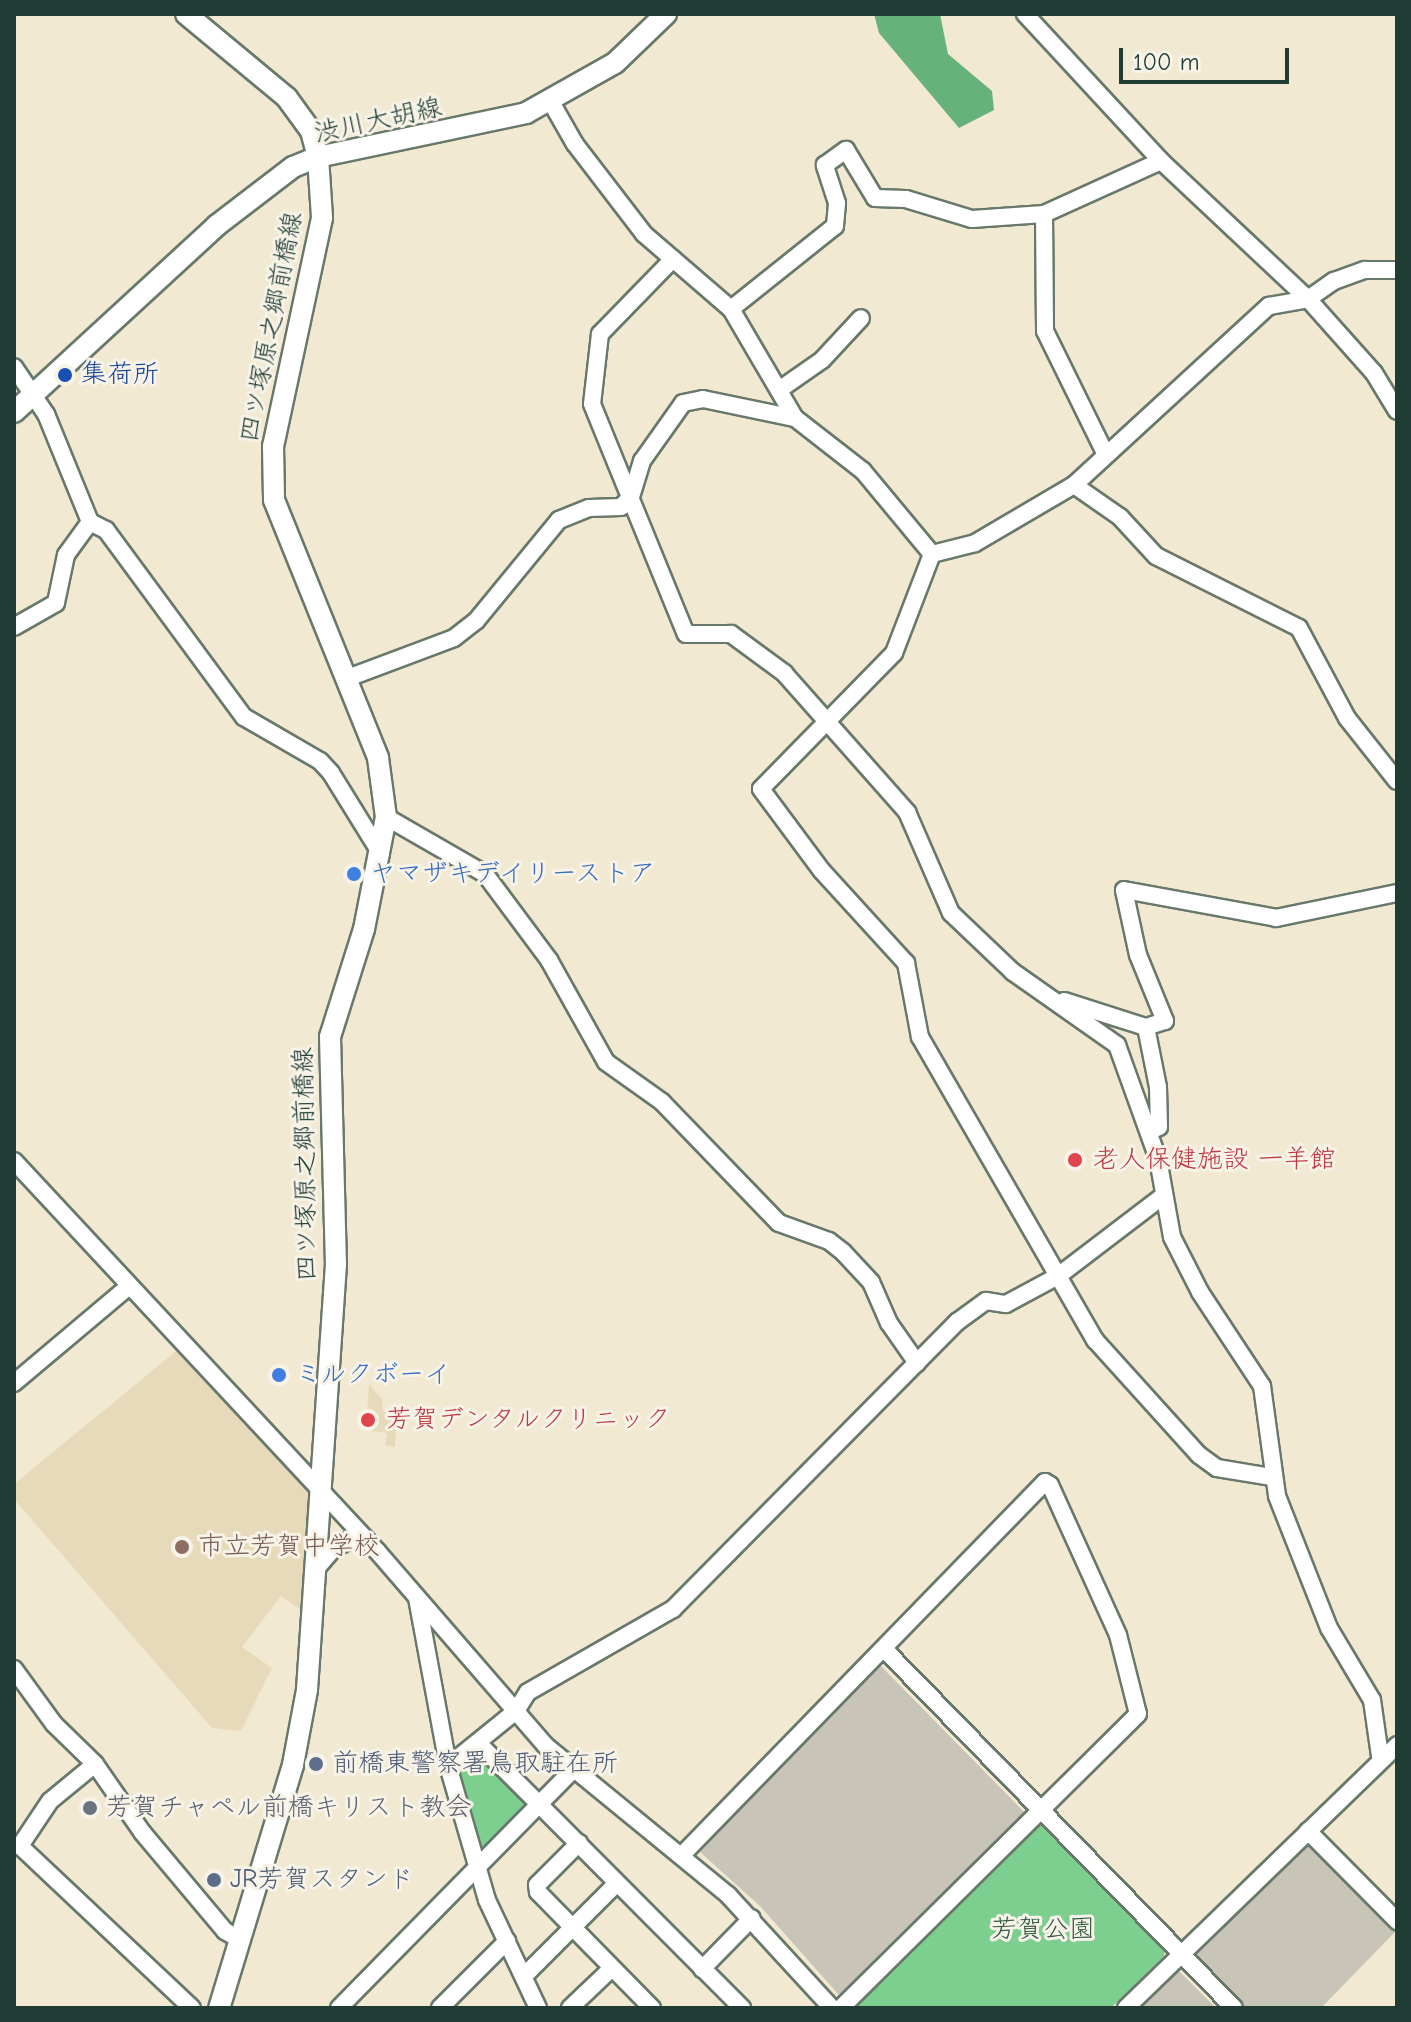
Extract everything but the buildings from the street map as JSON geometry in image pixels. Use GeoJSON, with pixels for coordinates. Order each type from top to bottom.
{"type":"FeatureCollection","features":[{"type":"Feature","properties":{"kind":"main road","name":"四ツ塚原之郷前橋線"},"geometry":{"type":"LineString","coordinates":[[186,14],[287,98],[311,131],[318,157],[322,218],[272,467],[282,524],[378,758],[386,817],[381,854],[330,1037],[336,1264],[301,1731],[219,2008]]}},
{"type":"Feature","properties":{"kind":"main road","name":"渋川大胡線"},"geometry":{"type":"LineString","coordinates":[[14,412],[255,193],[318,157],[503,122],[551,102],[615,63],[666,14]]}},
{"type":"Feature","properties":{"kind":"street"},"geometry":{"type":"LineString","coordinates":[[1025,14],[1161,161],[1308,299],[1374,373],[1397,411]]}},
{"type":"Feature","properties":{"kind":"street"},"geometry":{"type":"LineString","coordinates":[[551,102],[575,144],[644,234],[731,309],[795,418],[863,471],[932,554]]}},
{"type":"Feature","properties":{"kind":"street"},"geometry":{"type":"LineString","coordinates":[[731,309],[835,226],[837,203],[825,165],[846,150],[875,198],[906,199],[972,219],[1044,214],[1161,161]]}},
{"type":"Feature","properties":{"kind":"street"},"geometry":{"type":"LineString","coordinates":[[1044,214],[1045,331],[1105,453]]}},
{"type":"Feature","properties":{"kind":"street"},"geometry":{"type":"LineString","coordinates":[[673,259],[600,334],[592,404],[686,634],[731,634],[784,673],[829,720],[907,812],[951,913],[1044,994],[1117,1045],[1150,1131],[1172,1237],[1200,1292],[1262,1386],[1272,1477],[1329,1628],[1372,1700],[1380,1756]]}},
{"type":"Feature","properties":{"kind":"street"},"geometry":{"type":"LineString","coordinates":[[932,554],[975,543],[1074,485],[1105,453],[1269,306],[1308,299],[1334,281],[1365,270],[1397,270]]}},
{"type":"Feature","properties":{"kind":"street"},"geometry":{"type":"LineString","coordinates":[[779,390],[822,360],[861,318]]}},
{"type":"Feature","properties":{"kind":"street"},"geometry":{"type":"LineString","coordinates":[[14,367],[34,392],[90,522],[106,530],[244,717],[320,761],[331,773],[381,854]]}},
{"type":"Feature","properties":{"kind":"street"},"geometry":{"type":"LineString","coordinates":[[345,679],[454,638],[476,621],[549,529],[574,512],[621,507],[631,497],[642,461],[683,403],[703,399],[795,418]]}},
{"type":"Feature","properties":{"kind":"street"},"geometry":{"type":"LineString","coordinates":[[1074,485],[1120,517],[1156,556],[1299,628],[1347,718],[1397,781]]}},
{"type":"Feature","properties":{"kind":"street"},"geometry":{"type":"LineString","coordinates":[[14,627],[56,603],[66,555],[90,522]]}},
{"type":"Feature","properties":{"kind":"street"},"geometry":{"type":"LineString","coordinates":[[932,554],[894,653],[761,789],[822,871],[906,963],[920,1037],[1095,1340],[1199,1455],[1217,1468],[1272,1477]]}},
{"type":"Feature","properties":{"kind":"street"},"geometry":{"type":"LineString","coordinates":[[386,817],[485,874],[549,960],[606,1062],[662,1102],[779,1223],[829,1241],[843,1252],[871,1282],[889,1323],[917,1363]]}},
{"type":"Feature","properties":{"kind":"street"},"geometry":{"type":"LineString","coordinates":[[1044,994],[1146,1027],[1165,1021],[1138,955],[1124,890],[1276,918],[1397,893]]}},
{"type":"Feature","properties":{"kind":"street"},"geometry":{"type":"LineString","coordinates":[[1146,1027],[1158,1087],[1159,1127],[1150,1131]]}},
{"type":"Feature","properties":{"kind":"street"},"geometry":{"type":"LineString","coordinates":[[14,1161],[367,1541],[572,1771],[681,1856],[752,1918],[823,2005]]}},
{"type":"Feature","properties":{"kind":"street"},"geometry":{"type":"LineString","coordinates":[[448,1766],[516,1711],[528,1692],[673,1609],[917,1363],[986,1301],[1006,1304],[1058,1276],[1163,1196]]}},
{"type":"Feature","properties":{"kind":"street"},"geometry":{"type":"LineString","coordinates":[[14,1383],[129,1286]]}},
{"type":"Feature","properties":{"kind":"street"},"geometry":{"type":"LineString","coordinates":[[681,1856],[1045,1482],[1050,1485],[1112,1621],[1139,1706],[1135,1721],[841,2008]]}},
{"type":"Feature","properties":{"kind":"street"},"geometry":{"type":"LineString","coordinates":[[315,1570],[333,1549],[348,1541],[367,1541]]}},
{"type":"Feature","properties":{"kind":"street"},"geometry":{"type":"LineString","coordinates":[[417,1597],[448,1766],[476,1869],[538,2008]]}},
{"type":"Feature","properties":{"kind":"street"},"geometry":{"type":"LineString","coordinates":[[884,1649],[1234,2008]]}},
{"type":"Feature","properties":{"kind":"street"},"geometry":{"type":"LineString","coordinates":[[14,1669],[54,1724],[95,1764],[142,1832],[225,1931],[239,1939]]}},
{"type":"Feature","properties":{"kind":"street"},"geometry":{"type":"LineString","coordinates":[[479,1744],[742,2008]]}},
{"type":"Feature","properties":{"kind":"street"},"geometry":{"type":"LineString","coordinates":[[1126,2008],[1308,1831],[1380,1756],[1397,1745]]}},
{"type":"Feature","properties":{"kind":"street"},"geometry":{"type":"LineString","coordinates":[[95,1764],[50,1801],[20,1846],[192,2008]]}},
{"type":"Feature","properties":{"kind":"street"},"geometry":{"type":"LineString","coordinates":[[339,2008],[572,1771]]}},
{"type":"Feature","properties":{"kind":"street"},"geometry":{"type":"LineString","coordinates":[[1308,1831],[1397,1921]]}},
{"type":"Feature","properties":{"kind":"street"},"geometry":{"type":"LineString","coordinates":[[579,1843],[537,1885],[572,1929],[649,2007]]}},
{"type":"Feature","properties":{"kind":"street"},"geometry":{"type":"LineString","coordinates":[[525,1975],[617,1883]]}},
{"type":"Feature","properties":{"kind":"street"},"geometry":{"type":"LineString","coordinates":[[702,1969],[752,1918]]}},
{"type":"Feature","properties":{"kind":"street"},"geometry":{"type":"LineString","coordinates":[[440,2008],[507,1941]]}},
{"type":"Feature","properties":{"kind":"street"},"geometry":{"type":"LineString","coordinates":[[570,2008],[612,1968]]}},
{"type":"Feature","properties":{"kind":"shaded area","name":"市立芳賀中学校"},"geometry":{"type":"Polygon","coordinates":[[[180,1348],[314,1493],[304,1612],[281,1596],[242,1647],[272,1668],[241,1731],[212,1728],[14,1499],[14,1484],[180,1348]]]}},
{"type":"Feature","properties":{"kind":"shaded area"},"geometry":{"type":"Polygon","coordinates":[[[369,1384],[382,1399],[383,1411],[396,1415],[395,1447],[385,1445],[387,1433],[366,1430],[369,1384]]]}},
{"type":"Feature","properties":{"kind":"shaded area"},"geometry":{"type":"Polygon","coordinates":[[[878,1663],[1029,1817],[846,1996],[838,1994],[760,1906],[700,1852],[878,1663]]]}},
{"type":"Feature","properties":{"kind":"shaded area"},"geometry":{"type":"Polygon","coordinates":[[[1303,1845],[1311,1845],[1396,1931],[1321,2008],[1246,2008],[1198,1960],[1197,1951],[1303,1845]]]}},
{"type":"Feature","properties":{"kind":"shaded area"},"geometry":{"type":"Polygon","coordinates":[[[1179,1971],[1216,2008],[1141,2008],[1179,1971]]]}},
{"type":"Feature","properties":{"kind":"green space"},"geometry":{"type":"Polygon","coordinates":[[[874,14],[940,14],[948,54],[992,91],[994,110],[959,128],[879,33],[874,14]]]}},
{"type":"Feature","properties":{"kind":"green space"},"geometry":{"type":"Polygon","coordinates":[[[478,1751],[529,1802],[527,1810],[485,1852],[478,1850],[455,1766],[478,1751]]]}},
{"type":"Feature","properties":{"kind":"green space","name":"芳賀公園"},"geometry":{"type":"Polygon","coordinates":[[[1039,1826],[1048,1826],[1165,1948],[1164,1956],[1111,2008],[856,2008],[1039,1826]]]}},
{"type":"Feature","properties":{"kind":"place","name":"集荷所"},"geometry":{"type":"Point","coordinates":[65,375]}},
{"type":"Feature","properties":{"kind":"place","name":"ヤマザキデイリーストア"},"geometry":{"type":"Point","coordinates":[354,874]}},
{"type":"Feature","properties":{"kind":"place","name":"老人保健施設 一羊館"},"geometry":{"type":"Point","coordinates":[1075,1160]}},
{"type":"Feature","properties":{"kind":"place","name":"ミルクボーイ"},"geometry":{"type":"Point","coordinates":[279,1375]}},
{"type":"Feature","properties":{"kind":"place","name":"芳賀デンタルクリニック"},"geometry":{"type":"Point","coordinates":[368,1420]}},
{"type":"Feature","properties":{"kind":"place","name":"市立芳賀中学校"},"geometry":{"type":"Point","coordinates":[182,1547]}},
{"type":"Feature","properties":{"kind":"place","name":"前橋東警察署鳥取駐在所"},"geometry":{"type":"Point","coordinates":[316,1764]}},
{"type":"Feature","properties":{"kind":"place","name":"芳賀チャペル前橋キリスト教会"},"geometry":{"type":"Point","coordinates":[90,1808]}},
{"type":"Feature","properties":{"kind":"place","name":"JR芳賀スタンド"},"geometry":{"type":"Point","coordinates":[214,1880]}}]}
